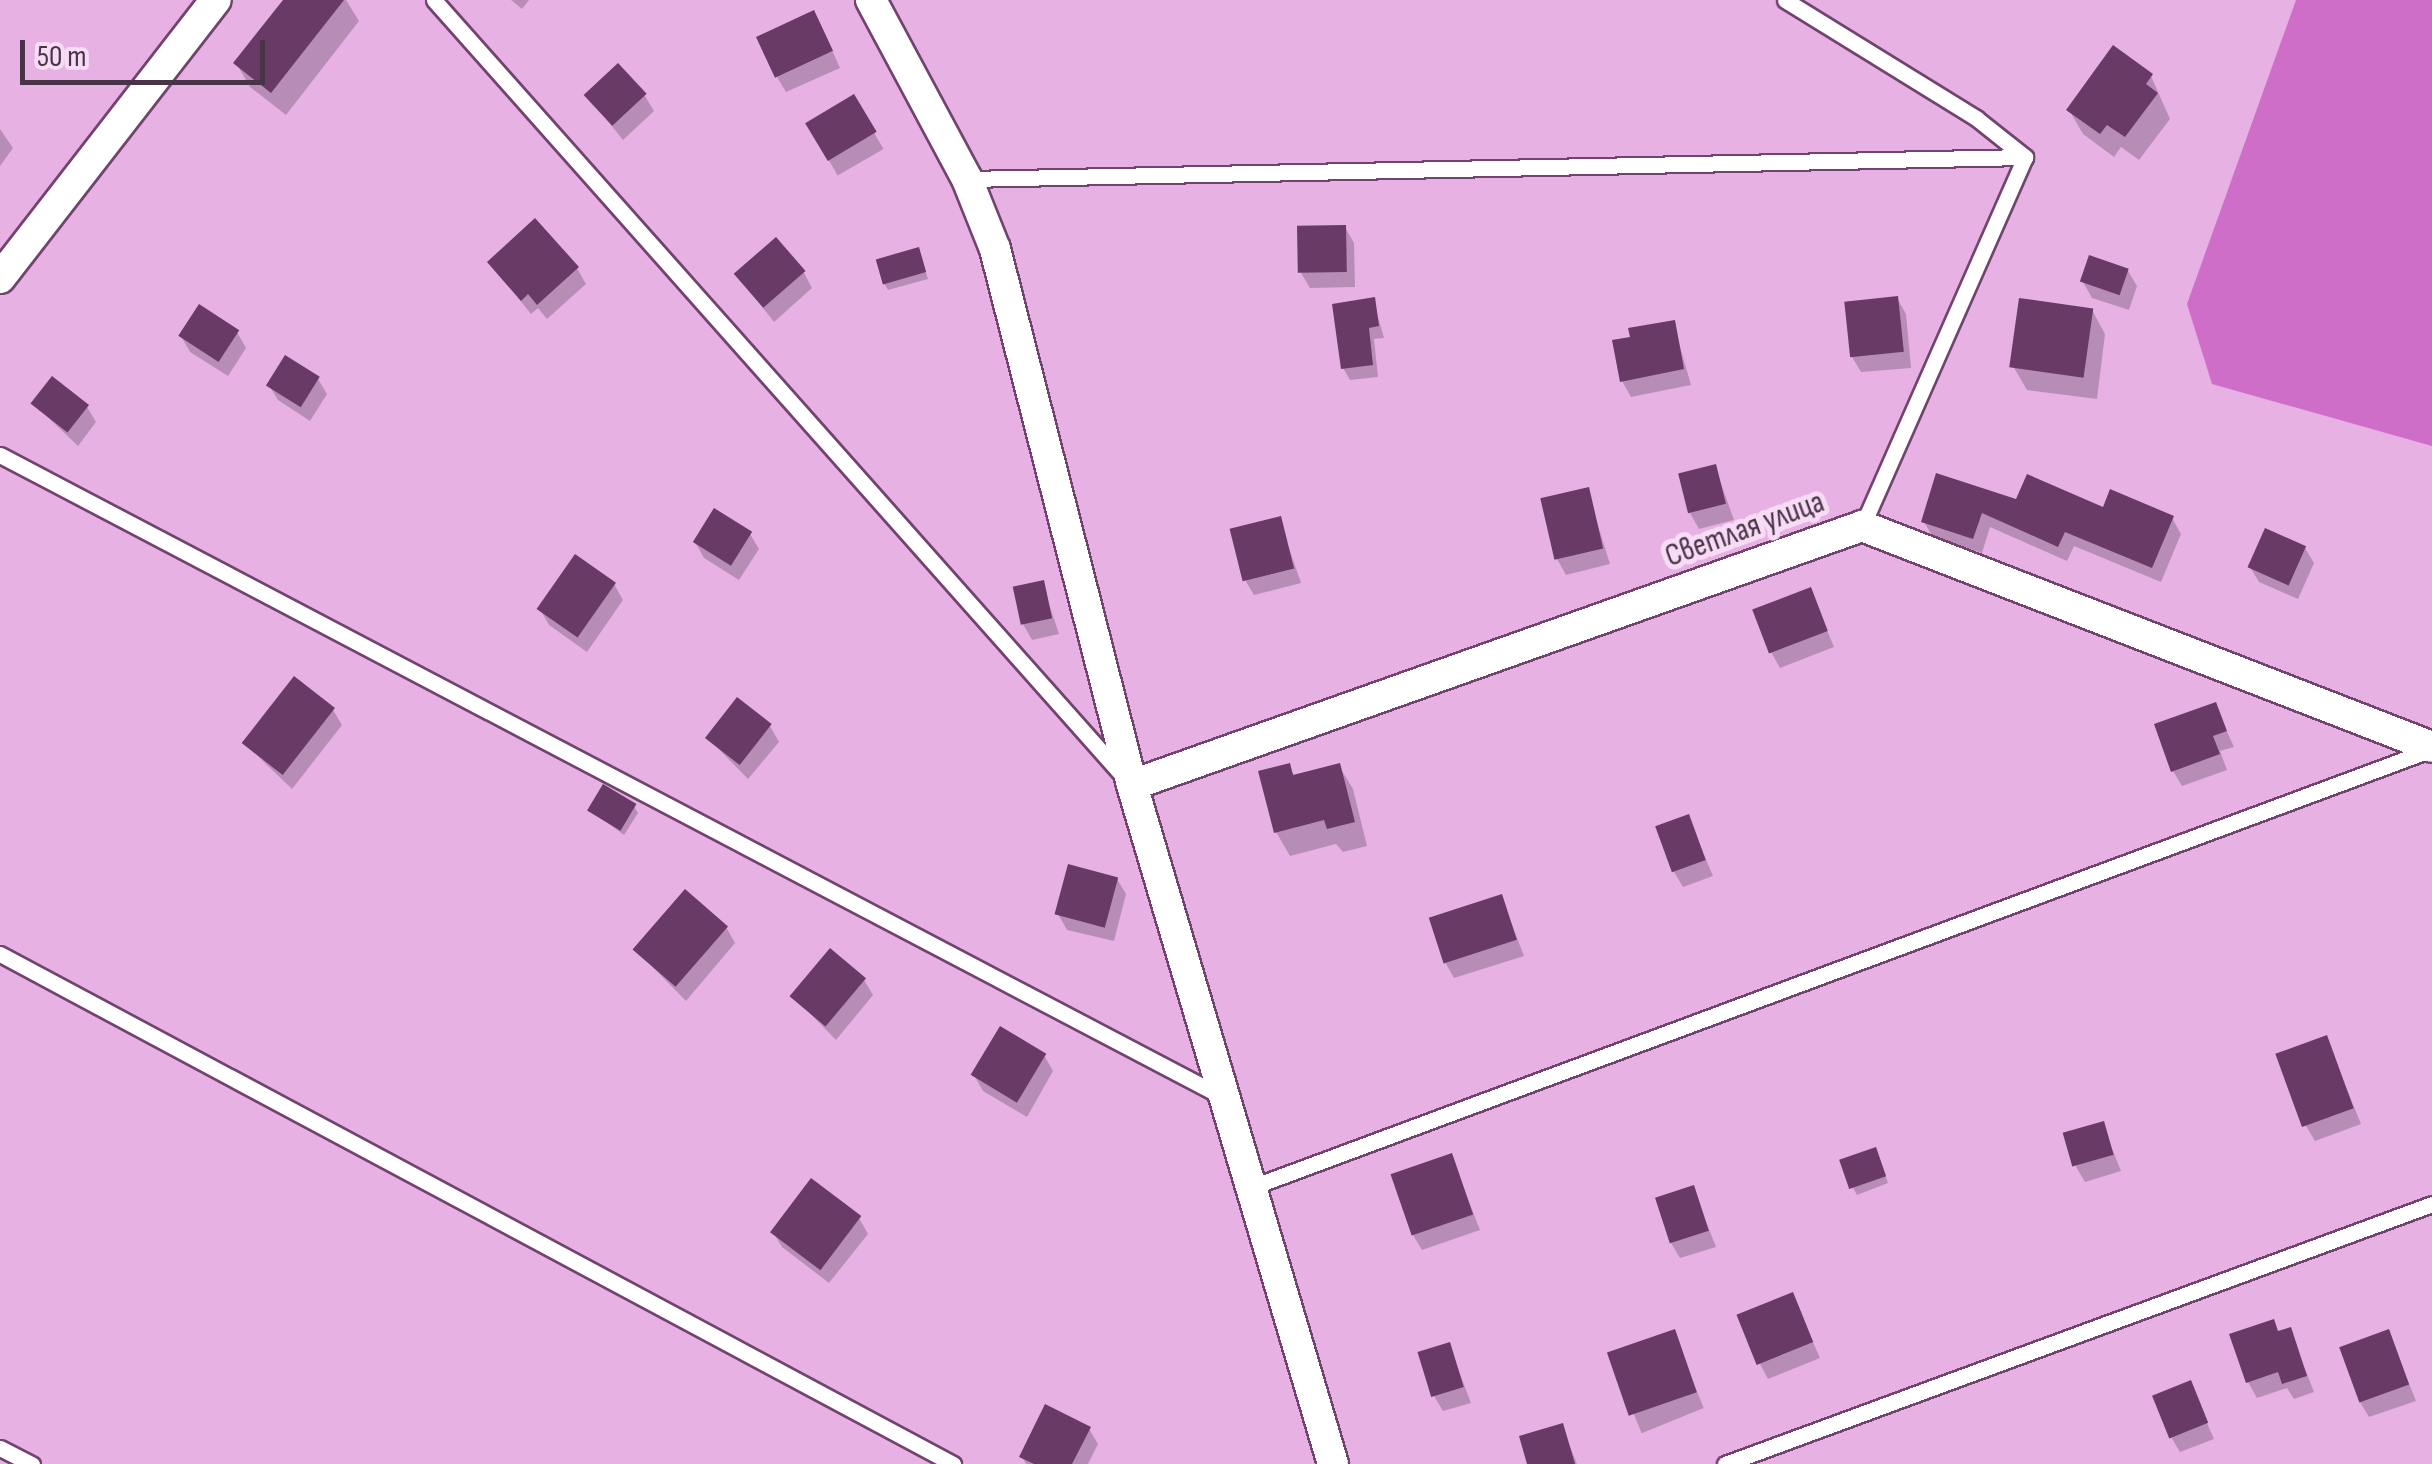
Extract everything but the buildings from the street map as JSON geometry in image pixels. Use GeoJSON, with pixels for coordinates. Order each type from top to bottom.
{"type":"FeatureCollection","features":[{"type":"Feature","properties":{"kind":"street"},"geometry":{"type":"LineString","coordinates":[[0,278],[216,0]]}},
{"type":"Feature","properties":{"kind":"street"},"geometry":{"type":"LineString","coordinates":[[871,0],[967,179],[994,249],[1132,786],[1333,1464]]}},
{"type":"Feature","properties":{"kind":"street","name":"Светлая улица"},"geometry":{"type":"LineString","coordinates":[[1132,786],[1862,526],[2432,748]]}},
{"type":"Feature","properties":{"kind":"lane"},"geometry":{"type":"LineString","coordinates":[[434,0],[1132,786]]}},
{"type":"Feature","properties":{"kind":"lane"},"geometry":{"type":"LineString","coordinates":[[1785,0],[1976,118],[2025,157]]}},
{"type":"Feature","properties":{"kind":"lane"},"geometry":{"type":"LineString","coordinates":[[967,179],[2025,157]]}},
{"type":"Feature","properties":{"kind":"lane"},"geometry":{"type":"LineString","coordinates":[[1862,526],[2025,157]]}},
{"type":"Feature","properties":{"kind":"lane"},"geometry":{"type":"LineString","coordinates":[[0,455],[1226,1099]]}},
{"type":"Feature","properties":{"kind":"lane"},"geometry":{"type":"LineString","coordinates":[[1252,1187],[2432,748]]}},
{"type":"Feature","properties":{"kind":"lane"},"geometry":{"type":"LineString","coordinates":[[0,954],[952,1464]]}},
{"type":"Feature","properties":{"kind":"lane"},"geometry":{"type":"LineString","coordinates":[[1725,1464],[2432,1204]]}},
{"type":"Feature","properties":{"kind":"lane"},"geometry":{"type":"LineString","coordinates":[[0,1448],[32,1464]]}},
{"type":"Feature","properties":{"kind":"shaded area"},"geometry":{"type":"Polygon","coordinates":[[[2296,0],[2432,0],[2432,446],[2212,384],[2187,304],[2296,0]]]}}]}
